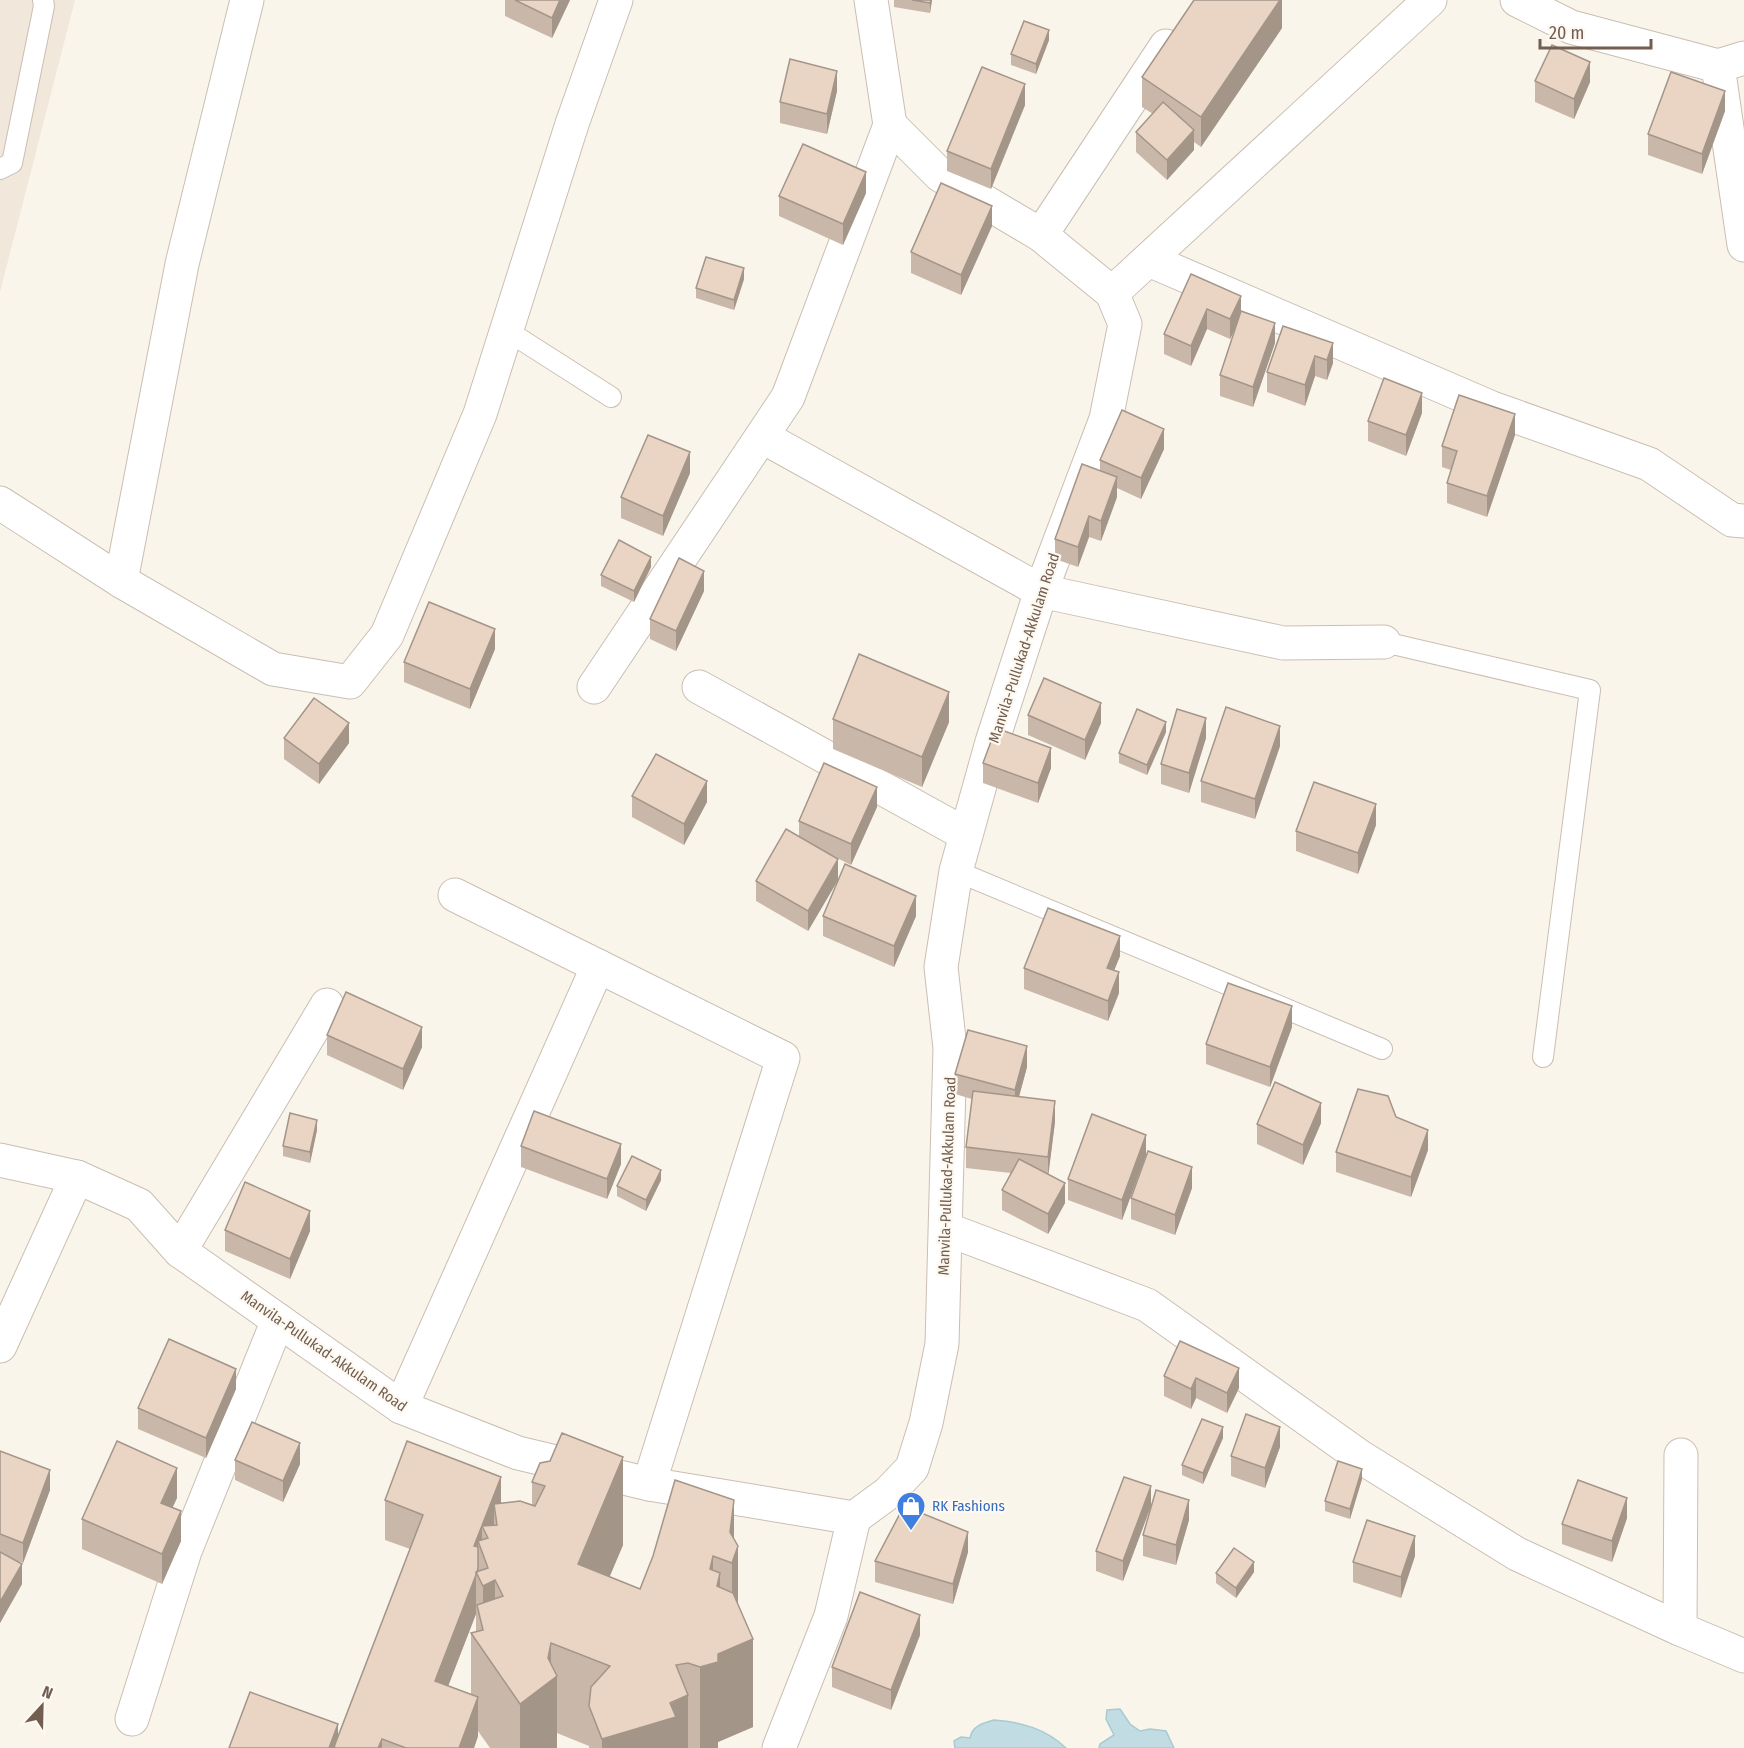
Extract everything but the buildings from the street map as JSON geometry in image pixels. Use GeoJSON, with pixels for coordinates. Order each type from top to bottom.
{"type":"FeatureCollection","features":[{"type":"Feature","properties":{"kind":"street"},"geometry":{"type":"LineString","coordinates":[[121,581],[182,264],[247,0]]}},
{"type":"Feature","properties":{"kind":"street"},"geometry":{"type":"LineString","coordinates":[[0,503],[121,581],[273,669],[350,682],[387,635],[480,414],[572,124],[616,0]]}},
{"type":"Feature","properties":{"kind":"street"},"geometry":{"type":"LineString","coordinates":[[594,687],[788,397],[890,125],[871,0]]}},
{"type":"Feature","properties":{"kind":"street"},"geometry":{"type":"LineString","coordinates":[[1112,293],[1430,0]]}},
{"type":"Feature","properties":{"kind":"street"},"geometry":{"type":"LineString","coordinates":[[1517,0],[1570,27],[1731,62],[1744,245]]}},
{"type":"Feature","properties":{"kind":"street"},"geometry":{"type":"LineString","coordinates":[[1041,235],[1168,43]]}},
{"type":"Feature","properties":{"kind":"street","name":"Manvila-Pullukad-Akkulam Road"},"geometry":{"type":"LineString","coordinates":[[0,1160],[77,1177],[139,1205],[180,1251],[401,1407],[518,1453],[649,1484],[854,1518],[888,1493],[912,1468],[926,1423],[942,1344],[951,1048],[941,967],[956,871],[992,742],[1041,591],[1106,418],[1125,324],[1112,293],[1041,235],[940,175],[890,125]]}},
{"type":"Feature","properties":{"kind":"street"},"geometry":{"type":"LineString","coordinates":[[1149,260],[1492,408],[1649,464],[1732,520],[1744,522]]}},
{"type":"Feature","properties":{"kind":"street"},"geometry":{"type":"LineString","coordinates":[[763,437],[1041,591],[1283,643],[1384,642]]}},
{"type":"Feature","properties":{"kind":"street"},"geometry":{"type":"LineString","coordinates":[[699,687],[965,834]]}},
{"type":"Feature","properties":{"kind":"street"},"geometry":{"type":"LineString","coordinates":[[455,895],[783,1058],[649,1484]]}},
{"type":"Feature","properties":{"kind":"street"},"geometry":{"type":"LineString","coordinates":[[401,1407],[598,966]]}},
{"type":"Feature","properties":{"kind":"street"},"geometry":{"type":"LineString","coordinates":[[180,1251],[327,1005]]}},
{"type":"Feature","properties":{"kind":"street"},"geometry":{"type":"LineString","coordinates":[[0,1346],[77,1177]]}},
{"type":"Feature","properties":{"kind":"street"},"geometry":{"type":"LineString","coordinates":[[946,1229],[1147,1305],[1359,1456],[1507,1548],[1680,1629],[1744,1656]]}},
{"type":"Feature","properties":{"kind":"street"},"geometry":{"type":"LineString","coordinates":[[132,1719],[185,1551],[278,1320]]}},
{"type":"Feature","properties":{"kind":"street"},"geometry":{"type":"LineString","coordinates":[[1680,1629],[1681,1455]]}},
{"type":"Feature","properties":{"kind":"street"},"geometry":{"type":"LineString","coordinates":[[779,1748],[831,1616],[854,1518]]}},
{"type":"Feature","properties":{"kind":"lane"},"geometry":{"type":"LineString","coordinates":[[0,169],[12,163],[44,6],[43,0]]}},
{"type":"Feature","properties":{"kind":"lane"},"geometry":{"type":"LineString","coordinates":[[507,330],[611,397]]}},
{"type":"Feature","properties":{"kind":"lane"},"geometry":{"type":"LineString","coordinates":[[1384,642],[1590,690],[1543,1057]]}},
{"type":"Feature","properties":{"kind":"lane"},"geometry":{"type":"LineString","coordinates":[[956,871],[1382,1049]]}},
{"type":"Feature","properties":{"kind":"shaded area"},"geometry":{"type":"Polygon","coordinates":[[[0,0],[75,0],[0,292],[0,0]]]}},
{"type":"Feature","properties":{"kind":"water"},"geometry":{"type":"Polygon","coordinates":[[[1120,1709],[1130,1724],[1140,1731],[1150,1729],[1166,1731],[1174,1748],[1099,1748],[1100,1744],[1114,1735],[1106,1719],[1107,1710],[1120,1709]]]}},
{"type":"Feature","properties":{"kind":"water"},"geometry":{"type":"Polygon","coordinates":[[[994,1720],[1042,1731],[1066,1748],[955,1748],[954,1741],[961,1737],[970,1738],[976,1728],[994,1720]]]}},
{"type":"Feature","properties":{"kind":"place","name":"RK Fashions"},"geometry":{"type":"Point","coordinates":[911,1532]}}]}
